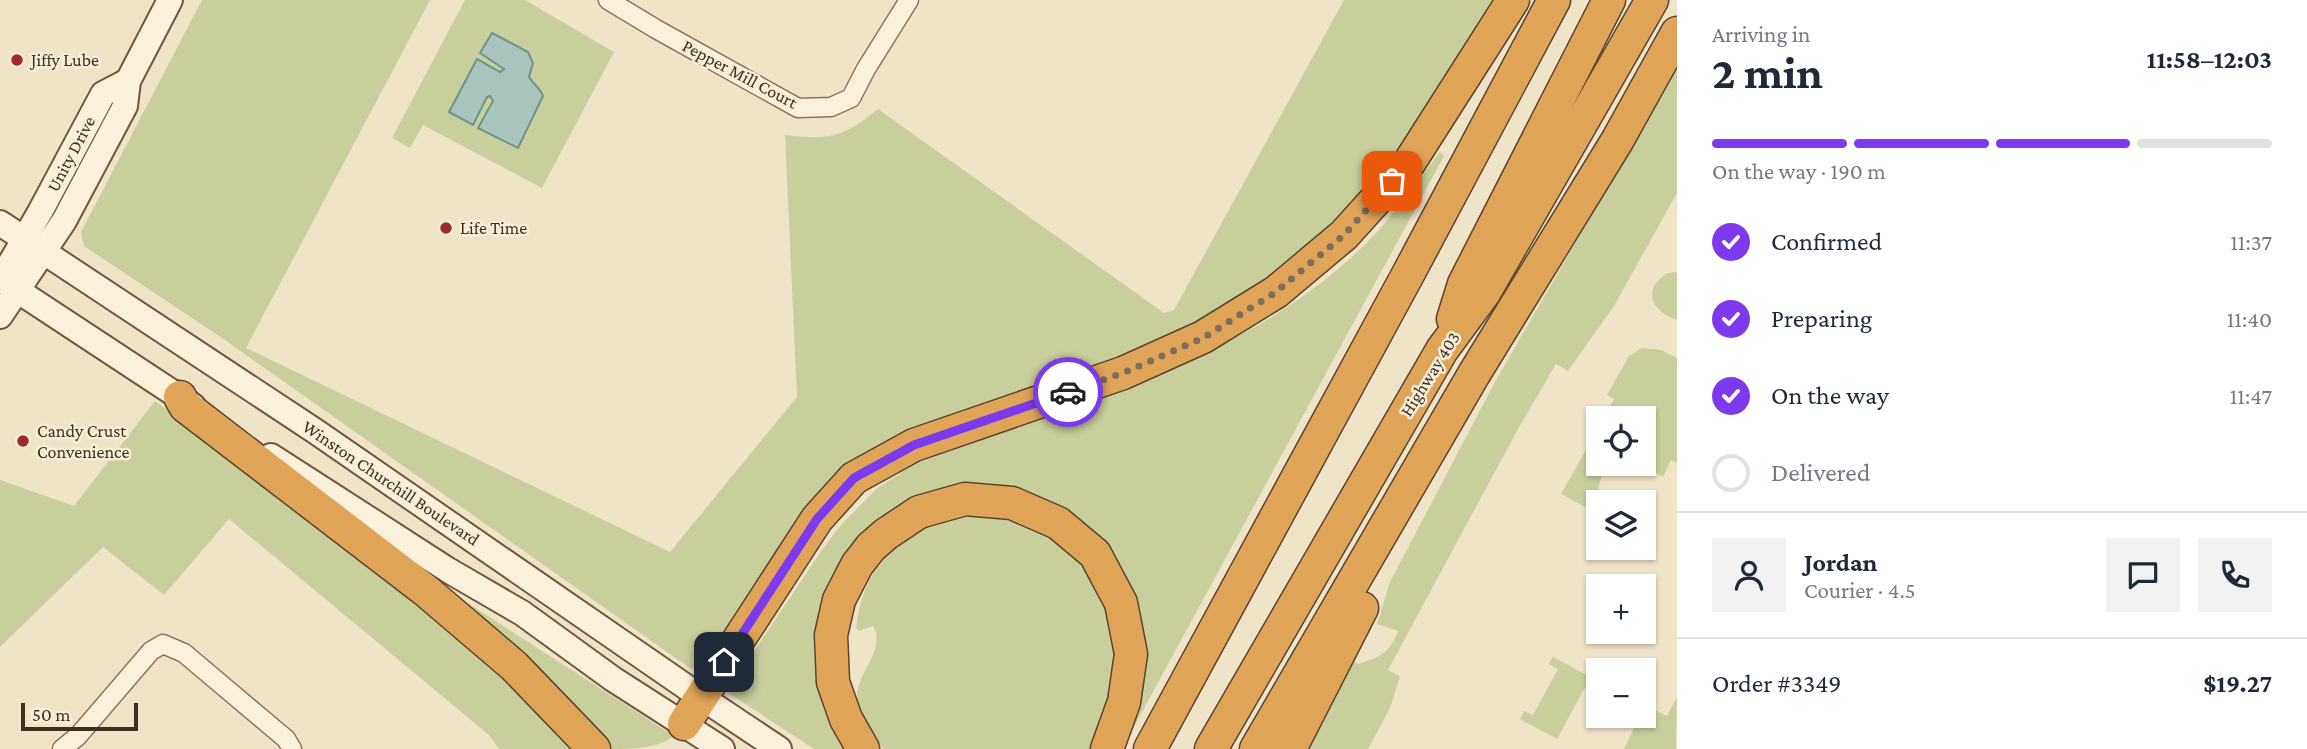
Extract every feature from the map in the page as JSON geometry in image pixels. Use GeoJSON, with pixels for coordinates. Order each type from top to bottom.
{"type":"FeatureCollection","features":[{"type":"Feature","properties":{"kind":"highway"},"geometry":{"type":"LineString","coordinates":[[684,724],[817,519],[854,478],[914,445],[1123,373],[1203,338],[1276,292],[1344,235],[1409,163],[1513,0]]}},
{"type":"Feature","properties":{"kind":"highway"},"geometry":{"type":"LineString","coordinates":[[1150,749],[1554,0]]}},
{"type":"Feature","properties":{"kind":"highway"},"geometry":{"type":"LineString","coordinates":[[1442,350],[1464,284],[1609,0]]}},
{"type":"Feature","properties":{"kind":"highway","name":"Highway 403"},"geometry":{"type":"LineString","coordinates":[[1211,749],[1442,350],[1485,293],[1652,0]]}},
{"type":"Feature","properties":{"kind":"highway"},"geometry":{"type":"LineString","coordinates":[[1256,749],[1474,374],[1617,141],[1677,33]]}},
{"type":"Feature","properties":{"kind":"highway"},"geometry":{"type":"LineString","coordinates":[[1290,749],[1438,464],[1474,374]]}},
{"type":"Feature","properties":{"kind":"highway"},"geometry":{"type":"LineString","coordinates":[[180,397],[186,406],[445,607],[514,666],[594,749]]}},
{"type":"Feature","properties":{"kind":"highway"},"geometry":{"type":"LineString","coordinates":[[863,749],[846,719],[833,682],[831,635],[839,600],[857,565],[886,534],[919,512],[965,499],[1012,503],[1058,523],[1095,554],[1121,603],[1131,654],[1124,702],[1107,749]]}},
{"type":"Feature","properties":{"kind":"main road","name":"Unity Drive"},"geometry":{"type":"LineString","coordinates":[[0,316],[5,283],[35,245],[64,221],[125,106],[128,80],[170,0]]}},
{"type":"Feature","properties":{"kind":"main road","name":"Winston Churchill Boulevard"},"geometry":{"type":"LineString","coordinates":[[0,222],[315,431],[779,749]]}},
{"type":"Feature","properties":{"kind":"main road"},"geometry":{"type":"LineString","coordinates":[[5,283],[448,569],[522,613],[613,679],[722,749]]}},
{"type":"Feature","properties":{"kind":"street","name":"Pepper Mill Court"},"geometry":{"type":"LineString","coordinates":[[608,0],[798,108],[831,107],[851,98],[909,0]]}},
{"type":"Feature","properties":{"kind":"street"},"geometry":{"type":"LineString","coordinates":[[62,749],[78,736],[151,651],[163,644],[184,653],[286,739],[292,749]]}},
{"type":"Feature","properties":{"kind":"green space"},"geometry":{"type":"Polygon","coordinates":[[[202,0],[430,0],[246,348],[670,552],[797,397],[785,135],[835,135],[855,126],[878,109],[1164,313],[1174,310],[1344,0],[1495,0],[1414,129],[1360,199],[1315,244],[1223,312],[1148,347],[984,403],[894,439],[712,659],[691,669],[222,338],[84,246],[81,232],[202,0]]]}},
{"type":"Feature","properties":{"kind":"green space"},"geometry":{"type":"Polygon","coordinates":[[[465,0],[525,0],[614,52],[542,188],[423,125],[410,148],[392,138],[465,0]]]}},
{"type":"Feature","properties":{"kind":"green space"},"geometry":{"type":"Polygon","coordinates":[[[1677,67],[1677,193],[1614,306],[1568,371],[1556,364],[1518,429],[1388,670],[1400,676],[1390,708],[1368,749],[1306,749],[1349,660],[1358,664],[1378,656],[1388,649],[1395,638],[1398,631],[1377,624],[1390,582],[1496,380],[1677,67]]]}},
{"type":"Feature","properties":{"kind":"green space"},"geometry":{"type":"Polygon","coordinates":[[[1440,152],[1444,156],[1122,749],[1133,710],[1105,551],[947,496],[833,598],[855,749],[814,749],[727,692],[819,554],[840,526],[876,489],[913,465],[933,456],[1168,370],[1225,343],[1280,312],[1331,275],[1377,232],[1440,152]]]}},
{"type":"Feature","properties":{"kind":"green space"},"geometry":{"type":"Polygon","coordinates":[[[1677,272],[1677,320],[1661,311],[1653,299],[1654,286],[1668,273],[1677,272]]]}},
{"type":"Feature","properties":{"kind":"green space"},"geometry":{"type":"Polygon","coordinates":[[[1642,348],[1661,350],[1677,358],[1677,463],[1671,460],[1663,477],[1656,473],[1656,406],[1610,406],[1614,399],[1607,395],[1629,356],[1642,348]]]}},
{"type":"Feature","properties":{"kind":"green space"},"geometry":{"type":"Polygon","coordinates":[[[155,401],[423,598],[581,749],[499,749],[489,735],[229,519],[164,595],[103,547],[0,647],[0,480],[74,506],[155,401]]]}},
{"type":"Feature","properties":{"kind":"green space"},"geometry":{"type":"Polygon","coordinates":[[[1586,450],[1586,476],[1602,476],[1599,490],[1586,490],[1586,508],[1561,494],[1586,450]]]}},
{"type":"Feature","properties":{"kind":"green space"},"geometry":{"type":"Polygon","coordinates":[[[987,516],[1022,521],[1048,532],[1094,572],[1117,626],[1117,673],[1095,749],[883,749],[863,720],[858,707],[858,690],[874,653],[876,635],[873,626],[859,631],[856,628],[859,608],[875,572],[886,556],[917,532],[959,517],[987,516]]]}},
{"type":"Feature","properties":{"kind":"green space"},"geometry":{"type":"Polygon","coordinates":[[[435,582],[674,736],[652,746],[608,749],[435,582]]]}},
{"type":"Feature","properties":{"kind":"green space"},"geometry":{"type":"Polygon","coordinates":[[[1553,657],[1586,675],[1586,688],[1557,739],[1520,719],[1524,711],[1533,715],[1558,669],[1549,664],[1553,657]]]}},
{"type":"Feature","properties":{"kind":"green space"},"geometry":{"type":"Polygon","coordinates":[[[1677,697],[1676,749],[1624,749],[1634,728],[1656,728],[1656,710],[1667,716],[1677,697]]]}},
{"type":"Feature","properties":{"kind":"water"},"geometry":{"type":"Polygon","coordinates":[[[492,33],[528,52],[533,63],[529,77],[543,96],[518,148],[478,128],[493,101],[490,96],[473,125],[449,112],[477,59],[500,72],[504,69],[480,53],[492,33]]]}},
{"type":"Feature","properties":{"kind":"way so far"},"geometry":{"type":"LineString","coordinates":[[1068,392],[1123,373],[1203,338],[1276,292],[1344,235],[1392,181]]}},
{"type":"Feature","properties":{"kind":"place","name":"Jiffy Lube"},"geometry":{"type":"Point","coordinates":[17,60]}},
{"type":"Feature","properties":{"kind":"place","name":"Life Time"},"geometry":{"type":"Point","coordinates":[446,228]}},
{"type":"Feature","properties":{"kind":"place","name":"Candy Crust Convenience"},"geometry":{"type":"Point","coordinates":[23,441]}},
{"type":"Feature","properties":{"kind":"route"},"geometry":{"type":"LineString","coordinates":[[724,662],[817,519],[854,478],[914,445],[1068,392]]}}]}
